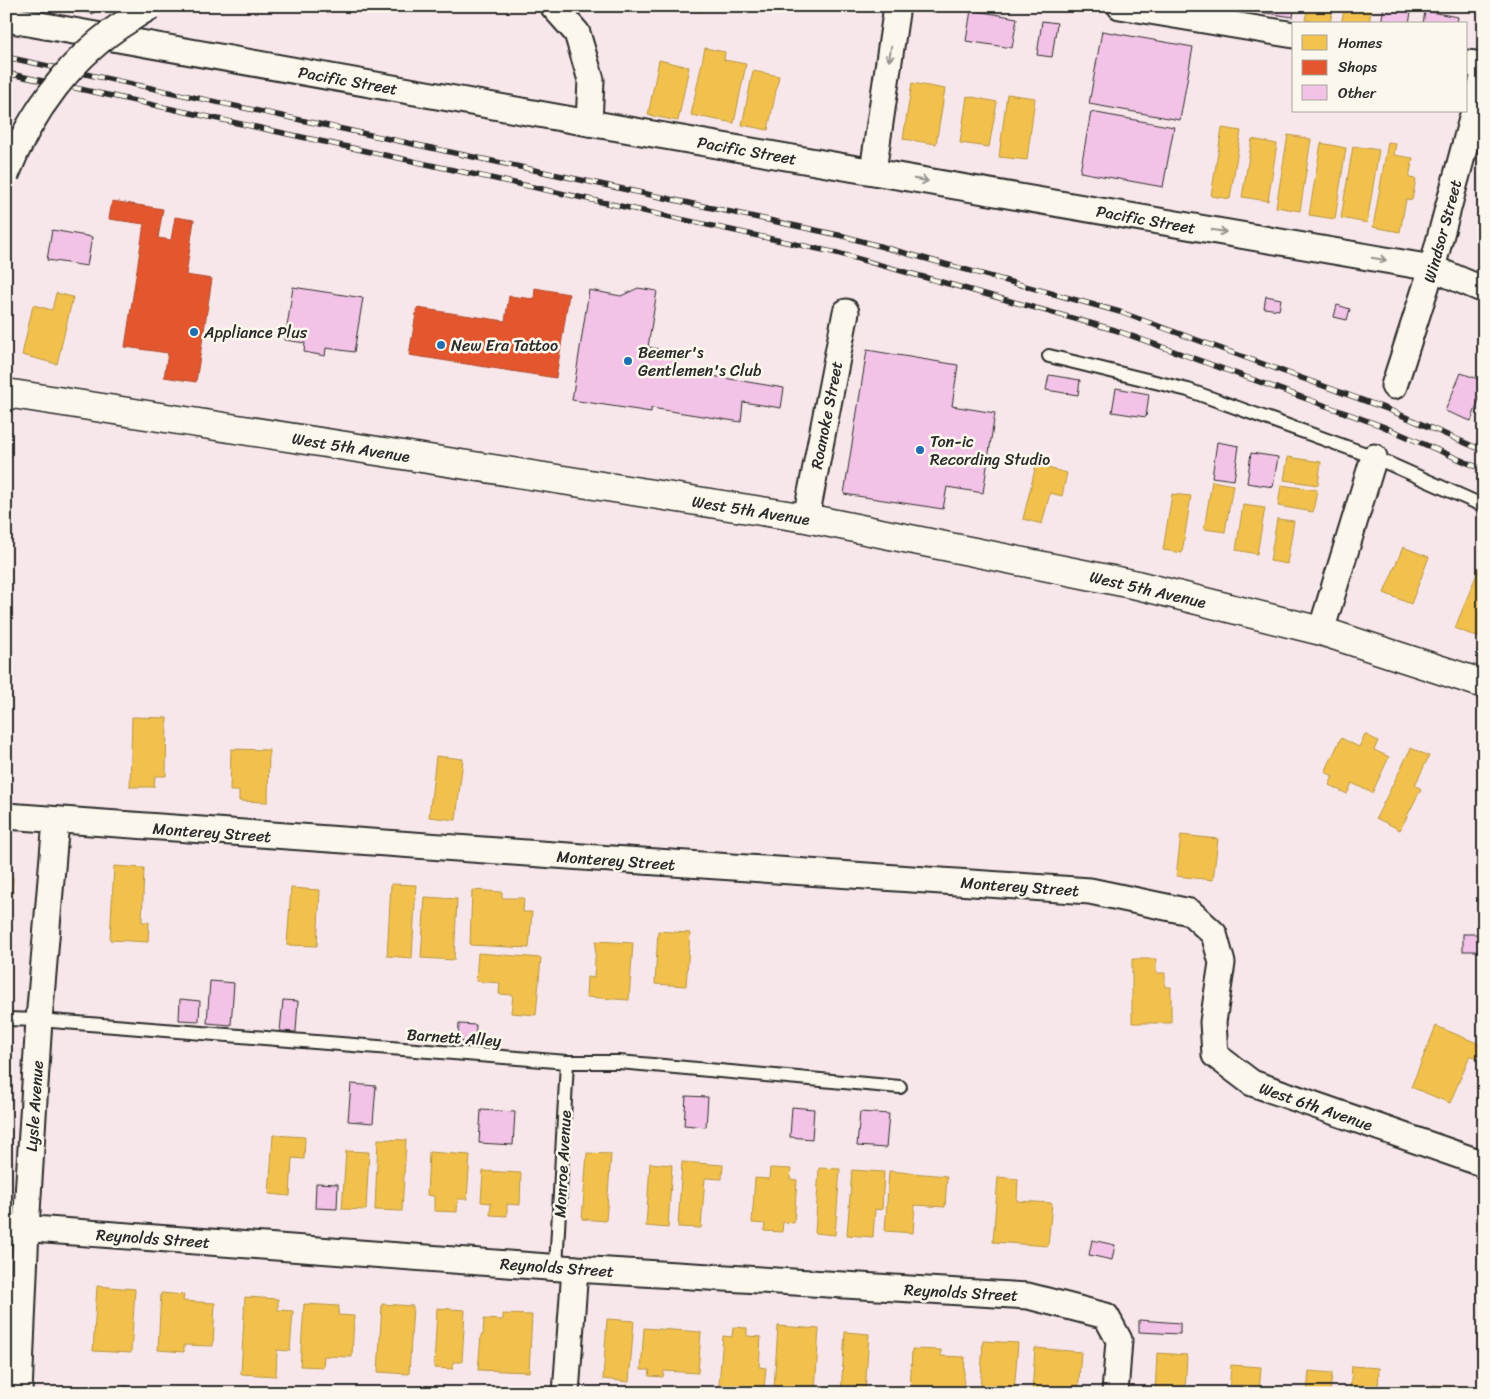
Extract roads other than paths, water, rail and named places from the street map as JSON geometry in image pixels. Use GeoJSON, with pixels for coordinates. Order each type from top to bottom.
{"type":"FeatureCollection","features":[{"type":"Feature","properties":{"kind":"main road","name":"West 5th Avenue"},"geometry":{"type":"LineString","coordinates":[[6,393],[806,518],[1137,585],[1321,631],[1484,684]]}},
{"type":"Feature","properties":{"kind":"street"},"geometry":{"type":"LineString","coordinates":[[6,175],[16,148],[44,100],[82,56],[115,28],[152,6]]}},
{"type":"Feature","properties":{"kind":"street"},"geometry":{"type":"LineString","coordinates":[[553,6],[577,33],[590,80],[589,123]]}},
{"type":"Feature","properties":{"kind":"street"},"geometry":{"type":"LineString","coordinates":[[873,172],[897,6]]}},
{"type":"Feature","properties":{"kind":"street"},"geometry":{"type":"LineString","coordinates":[[1120,6],[1292,34]]}},
{"type":"Feature","properties":{"kind":"street","name":"Pacific Street"},"geometry":{"type":"LineString","coordinates":[[6,19],[589,123],[1432,268],[1484,290]]}},
{"type":"Feature","properties":{"kind":"street"},"geometry":{"type":"LineString","coordinates":[[1468,63],[1484,66]]}},
{"type":"Feature","properties":{"kind":"street","name":"Windsor Street"},"geometry":{"type":"LineString","coordinates":[[1394,386],[1432,268],[1484,74]]}},
{"type":"Feature","properties":{"kind":"street","name":"Roanoke Street"},"geometry":{"type":"LineString","coordinates":[[806,518],[846,312]]}},
{"type":"Feature","properties":{"kind":"street"},"geometry":{"type":"LineString","coordinates":[[1321,631],[1374,458]]}},
{"type":"Feature","properties":{"kind":"street","name":"Monterey Street"},"geometry":{"type":"LineString","coordinates":[[6,816],[56,821],[1090,891],[1190,912],[1214,934]]}},
{"type":"Feature","properties":{"kind":"street","name":"Lysle Avenue"},"geometry":{"type":"LineString","coordinates":[[19,1393],[16,1228],[39,1020],[56,821]]}},
{"type":"Feature","properties":{"kind":"street","name":"West 6th Avenue"},"geometry":{"type":"LineString","coordinates":[[1214,934],[1222,963],[1213,1022],[1215,1055],[1252,1083],[1484,1164]]}},
{"type":"Feature","properties":{"kind":"street","name":"Reynolds Street"},"geometry":{"type":"LineString","coordinates":[[16,1228],[565,1268],[1028,1296],[1106,1316],[1119,1340],[1115,1393]]}},
{"type":"Feature","properties":{"kind":"street","name":"Monroe Avenue"},"geometry":{"type":"LineString","coordinates":[[565,1268],[566,1393]]}},
{"type":"Feature","properties":{"kind":"lane"},"geometry":{"type":"LineString","coordinates":[[1049,356],[1188,390],[1374,458],[1484,506]]}},
{"type":"Feature","properties":{"kind":"lane","name":"Barnett Alley"},"geometry":{"type":"LineString","coordinates":[[6,1019],[39,1020],[567,1062],[619,1062],[900,1087]]}},
{"type":"Feature","properties":{"kind":"lane","name":"Monroe Avenue"},"geometry":{"type":"LineString","coordinates":[[565,1268],[567,1062]]}},
{"type":"Feature","properties":{"kind":"railway"},"geometry":{"type":"LineString","coordinates":[[6,57],[843,236],[1120,312],[1387,409],[1484,451]]}},
{"type":"Feature","properties":{"kind":"railway"},"geometry":{"type":"LineString","coordinates":[[6,73],[837,253],[1115,330],[1382,426],[1484,470]]}},
{"type":"Feature","properties":{"kind":"place","name":"Appliance Plus"},"geometry":{"type":"Point","coordinates":[194,332]}},
{"type":"Feature","properties":{"kind":"place","name":"New Era Tattoo"},"geometry":{"type":"Point","coordinates":[441,345]}},
{"type":"Feature","properties":{"kind":"place","name":"Beemer's Gentlemen's Club"},"geometry":{"type":"Point","coordinates":[628,361]}},
{"type":"Feature","properties":{"kind":"place","name":"Ton-ic Recording Studio"},"geometry":{"type":"Point","coordinates":[920,450]}}]}
